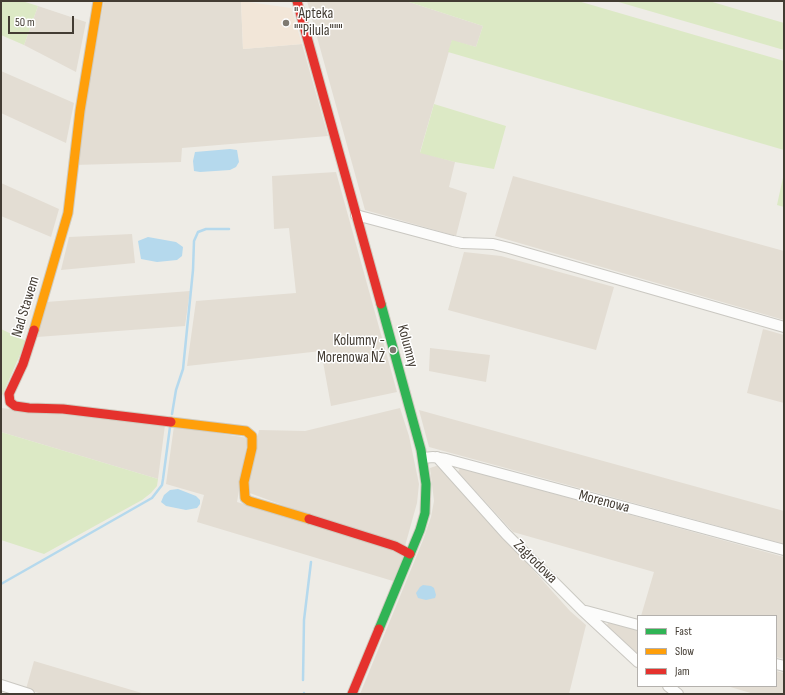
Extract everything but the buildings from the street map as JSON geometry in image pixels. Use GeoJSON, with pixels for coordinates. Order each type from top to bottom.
{"type":"FeatureCollection","features":[{"type":"Feature","properties":{"kind":"street","name":"Nad Stawem"},"geometry":{"type":"LineString","coordinates":[[98,1],[80,111],[68,213],[24,364],[9,394],[10,402],[15,406],[29,408],[63,409],[249,432],[252,436],[252,448],[244,482],[244,493],[246,498],[395,546],[410,554]]}},
{"type":"Feature","properties":{"kind":"street","name":"Kolumny"},"geometry":{"type":"LineString","coordinates":[[297,1],[423,458],[426,484],[426,507],[420,530],[352,694]]}},
{"type":"Feature","properties":{"kind":"street"},"geometry":{"type":"LineString","coordinates":[[356,215],[458,242],[493,244],[510,248],[784,327]]}},
{"type":"Feature","properties":{"kind":"street","name":"Morenowa"},"geometry":{"type":"LineString","coordinates":[[423,458],[437,458],[784,550]]}},
{"type":"Feature","properties":{"kind":"street","name":"Zagrodowa"},"geometry":{"type":"LineString","coordinates":[[437,458],[506,534],[582,610],[637,661]]}},
{"type":"Feature","properties":{"kind":"street"},"geometry":{"type":"LineString","coordinates":[[582,610],[637,625]]}},
{"type":"Feature","properties":{"kind":"street"},"geometry":{"type":"LineString","coordinates":[[1,684],[29,694]]}},
{"type":"Feature","properties":{"kind":"street"},"geometry":{"type":"LineString","coordinates":[[669,687],[678,694]]}},
{"type":"Feature","properties":{"kind":"shaded area"},"geometry":{"type":"Polygon","coordinates":[[[104,1],[241,1],[243,49],[302,44],[328,136],[182,148],[181,162],[74,165],[104,1]]]}},
{"type":"Feature","properties":{"kind":"shaded area"},"geometry":{"type":"Polygon","coordinates":[[[241,1],[291,8],[302,44],[243,49],[241,1]]]}},
{"type":"Feature","properties":{"kind":"shaded area"},"geometry":{"type":"Polygon","coordinates":[[[307,1],[406,1],[483,26],[476,47],[452,41],[420,152],[455,162],[449,187],[467,193],[456,236],[365,210],[307,1]]]}},
{"type":"Feature","properties":{"kind":"shaded area"},"geometry":{"type":"Polygon","coordinates":[[[38,6],[86,22],[76,72],[24,45],[38,6]]]}},
{"type":"Feature","properties":{"kind":"shaded area"},"geometry":{"type":"Polygon","coordinates":[[[1,71],[74,103],[66,143],[1,113],[1,71]]]}},
{"type":"Feature","properties":{"kind":"shaded area"},"geometry":{"type":"Polygon","coordinates":[[[336,172],[397,392],[331,406],[321,351],[187,366],[196,301],[296,293],[289,228],[274,229],[272,176],[336,172]]]}},
{"type":"Feature","properties":{"kind":"shaded area"},"geometry":{"type":"Polygon","coordinates":[[[513,176],[784,251],[784,320],[495,236],[513,176]]]}},
{"type":"Feature","properties":{"kind":"shaded area"},"geometry":{"type":"Polygon","coordinates":[[[1,183],[59,209],[51,237],[1,216],[1,183]]]}},
{"type":"Feature","properties":{"kind":"shaded area"},"geometry":{"type":"Polygon","coordinates":[[[132,234],[135,263],[61,270],[69,237],[132,234]]]}},
{"type":"Feature","properties":{"kind":"shaded area"},"geometry":{"type":"Polygon","coordinates":[[[464,252],[501,256],[614,287],[596,350],[448,310],[464,252]]]}},
{"type":"Feature","properties":{"kind":"shaded area"},"geometry":{"type":"Polygon","coordinates":[[[190,291],[185,326],[37,337],[46,302],[190,291]]]}},
{"type":"Feature","properties":{"kind":"shaded area"},"geometry":{"type":"Polygon","coordinates":[[[763,329],[784,335],[784,403],[747,393],[763,329]]]}},
{"type":"Feature","properties":{"kind":"shaded area"},"geometry":{"type":"Polygon","coordinates":[[[430,348],[490,355],[486,382],[429,371],[430,348]]]}},
{"type":"Feature","properties":{"kind":"shaded area"},"geometry":{"type":"Polygon","coordinates":[[[1,408],[165,425],[158,479],[1,432],[1,408]]]}},
{"type":"Feature","properties":{"kind":"shaded area"},"geometry":{"type":"Polygon","coordinates":[[[400,408],[409,436],[419,484],[417,503],[405,546],[320,519],[247,492],[259,430],[305,431],[400,408]]]}},
{"type":"Feature","properties":{"kind":"shaded area"},"geometry":{"type":"Polygon","coordinates":[[[419,410],[784,511],[784,544],[429,447],[419,410]]]}},
{"type":"Feature","properties":{"kind":"shaded area"},"geometry":{"type":"Polygon","coordinates":[[[174,426],[248,438],[237,502],[405,553],[393,581],[197,522],[204,495],[166,484],[174,426]]]}},
{"type":"Feature","properties":{"kind":"shaded area"},"geometry":{"type":"Polygon","coordinates":[[[439,465],[570,611],[586,625],[569,694],[360,694],[431,517],[434,501],[430,468],[439,465]]]}},
{"type":"Feature","properties":{"kind":"shaded area"},"geometry":{"type":"Polygon","coordinates":[[[460,468],[784,557],[784,659],[777,657],[777,615],[641,615],[654,572],[513,532],[458,472],[460,468]]]}},
{"type":"Feature","properties":{"kind":"shaded area"},"geometry":{"type":"Polygon","coordinates":[[[609,621],[637,630],[637,653],[606,627],[609,621]]]}},
{"type":"Feature","properties":{"kind":"shaded area"},"geometry":{"type":"Polygon","coordinates":[[[34,661],[145,694],[42,694],[26,689],[34,661]]]}},
{"type":"Feature","properties":{"kind":"shaded area"},"geometry":{"type":"Polygon","coordinates":[[[777,671],[784,673],[784,694],[754,694],[730,687],[777,687],[777,671]]]}},
{"type":"Feature","properties":{"kind":"green space"},"geometry":{"type":"Polygon","coordinates":[[[1,1],[22,1],[38,6],[24,45],[1,35],[1,1]]]}},
{"type":"Feature","properties":{"kind":"green space"},"geometry":{"type":"Polygon","coordinates":[[[406,1],[578,1],[784,61],[784,150],[448,52],[452,40],[476,47],[483,26],[406,1]]]}},
{"type":"Feature","properties":{"kind":"green space"},"geometry":{"type":"Polygon","coordinates":[[[615,1],[709,1],[784,23],[784,50],[615,1]]]}},
{"type":"Feature","properties":{"kind":"green space"},"geometry":{"type":"Polygon","coordinates":[[[434,104],[506,126],[494,169],[455,162],[420,153],[434,104]]]}},
{"type":"Feature","properties":{"kind":"green space"},"geometry":{"type":"Polygon","coordinates":[[[784,173],[784,207],[777,205],[784,173]]]}},
{"type":"Feature","properties":{"kind":"green space"},"geometry":{"type":"Polygon","coordinates":[[[1,329],[26,341],[1,398],[1,329]]]}},
{"type":"Feature","properties":{"kind":"green space"},"geometry":{"type":"Polygon","coordinates":[[[1,432],[158,479],[157,486],[142,500],[44,554],[1,540],[1,432]]]}},
{"type":"Feature","properties":{"kind":"water"},"geometry":{"type":"Polygon","coordinates":[[[230,149],[237,150],[239,162],[236,167],[230,170],[194,171],[193,161],[195,152],[230,149]]]}},
{"type":"Feature","properties":{"kind":"water"},"geometry":{"type":"Polygon","coordinates":[[[148,237],[176,242],[183,247],[182,256],[177,260],[157,262],[141,259],[138,241],[148,237]]]}},
{"type":"Feature","properties":{"kind":"water"},"geometry":{"type":"Polygon","coordinates":[[[178,489],[196,496],[200,500],[200,504],[197,508],[186,510],[166,506],[161,502],[164,495],[170,490],[178,489]]]}},
{"type":"Feature","properties":{"kind":"water"},"geometry":{"type":"Polygon","coordinates":[[[423,585],[434,588],[436,595],[435,598],[426,600],[418,598],[416,593],[423,585]]]}},
{"type":"Feature","properties":{"kind":"waterway"},"geometry":{"type":"LineString","coordinates":[[172,414],[176,390],[183,369],[193,270],[194,241],[198,232],[206,229],[229,229]]}},
{"type":"Feature","properties":{"kind":"waterway"},"geometry":{"type":"LineString","coordinates":[[1,584],[152,498],[162,485],[170,427]]}},
{"type":"Feature","properties":{"kind":"waterway"},"geometry":{"type":"LineString","coordinates":[[303,680],[304,620],[311,562]]}},
{"type":"Feature","properties":{"kind":"traffic: fast"},"geometry":{"type":"LineString","coordinates":[[379,629],[420,530],[425,513],[426,484],[421,450],[381,304]]}},
{"type":"Feature","properties":{"kind":"traffic: slow"},"geometry":{"type":"LineString","coordinates":[[34,330],[68,213],[80,111],[98,1]]}},
{"type":"Feature","properties":{"kind":"traffic: slow"},"geometry":{"type":"LineString","coordinates":[[171,422],[246,431],[252,436],[252,448],[244,482],[245,498],[249,501],[309,519]]}},
{"type":"Feature","properties":{"kind":"traffic: jam"},"geometry":{"type":"LineString","coordinates":[[297,1],[381,304]]}},
{"type":"Feature","properties":{"kind":"traffic: jam"},"geometry":{"type":"LineString","coordinates":[[34,330],[23,364],[9,394],[10,402],[15,406],[63,409],[171,422]]}},
{"type":"Feature","properties":{"kind":"traffic: jam"},"geometry":{"type":"LineString","coordinates":[[309,519],[395,546],[410,554]]}},
{"type":"Feature","properties":{"kind":"traffic: jam"},"geometry":{"type":"LineString","coordinates":[[352,694],[379,629]]}},
{"type":"Feature","properties":{"kind":"place","name":"\"Apteka \"\"Pilula\"\"\""},"geometry":{"type":"Point","coordinates":[286,23]}},
{"type":"Feature","properties":{"kind":"place","name":"Kolumny - Morenowa NŻ"},"geometry":{"type":"Point","coordinates":[393,350]}}]}
